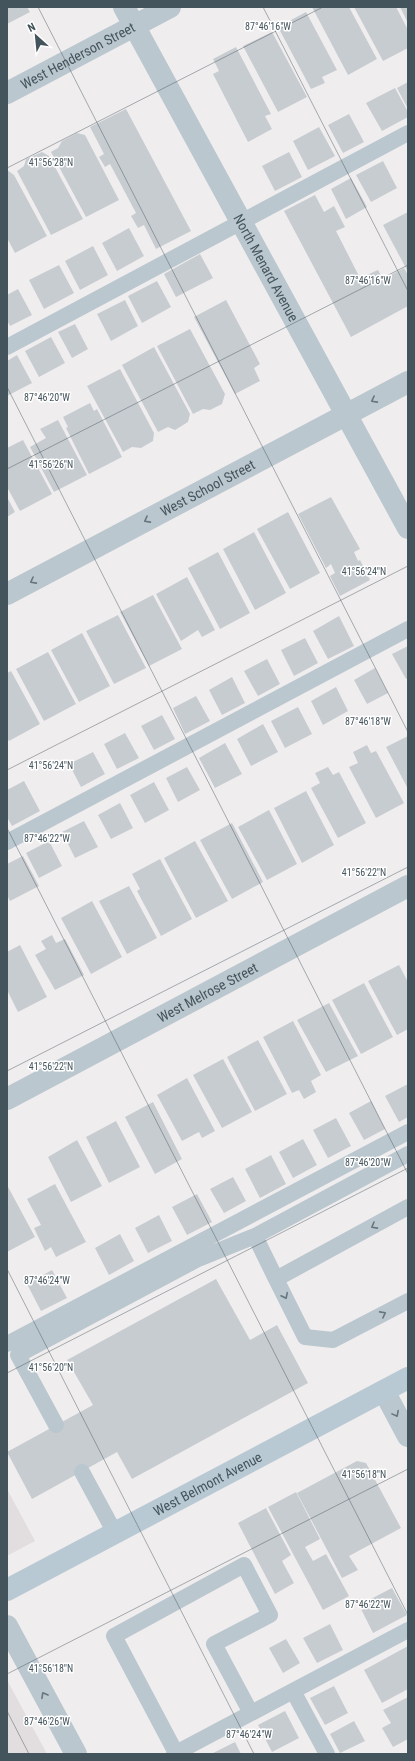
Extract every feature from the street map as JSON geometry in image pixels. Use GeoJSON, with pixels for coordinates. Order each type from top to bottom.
{"type":"FeatureCollection","features":[{"type":"Feature","properties":{"kind":"main road","name":"West Belmont Avenue"},"geometry":{"type":"LineString","coordinates":[[7,1590],[408,1378]]}},
{"type":"Feature","properties":{"kind":"street","name":"North Menard Avenue"},"geometry":{"type":"LineString","coordinates":[[124,7],[408,528]]}},
{"type":"Feature","properties":{"kind":"street","name":"West Henderson Street"},"geometry":{"type":"LineString","coordinates":[[7,93],[170,7]]}},
{"type":"Feature","properties":{"kind":"street","name":"West School Street"},"geometry":{"type":"LineString","coordinates":[[7,594],[408,382]]}},
{"type":"Feature","properties":{"kind":"street","name":"West Melrose Street"},"geometry":{"type":"LineString","coordinates":[[7,1099],[408,886]]}},
{"type":"Feature","properties":{"kind":"street"},"geometry":{"type":"LineString","coordinates":[[384,1391],[408,1436]]}},
{"type":"Feature","properties":{"kind":"street"},"geometry":{"type":"LineString","coordinates":[[7,1626],[76,1754]]}},
{"type":"Feature","properties":{"kind":"lane"},"geometry":{"type":"LineString","coordinates":[[7,347],[408,133]]}},
{"type":"Feature","properties":{"kind":"lane"},"geometry":{"type":"LineString","coordinates":[[7,842],[408,629]]}},
{"type":"Feature","properties":{"kind":"lane"},"geometry":{"type":"LineString","coordinates":[[7,1344],[408,1132]]}},
{"type":"Feature","properties":{"kind":"lane"},"geometry":{"type":"LineString","coordinates":[[56,1425],[18,1355],[198,1260],[254,1236],[408,1154]]}},
{"type":"Feature","properties":{"kind":"lane"},"geometry":{"type":"LineString","coordinates":[[276,1279],[408,1207]]}},
{"type":"Feature","properties":{"kind":"lane"},"geometry":{"type":"LineString","coordinates":[[254,1236],[305,1337],[333,1340],[408,1301]]}},
{"type":"Feature","properties":{"kind":"lane"},"geometry":{"type":"LineString","coordinates":[[82,1472],[115,1533]]}},
{"type":"Feature","properties":{"kind":"lane"},"geometry":{"type":"LineString","coordinates":[[252,1713],[214,1644],[270,1615],[244,1565],[114,1636],[175,1754],[408,1630]]}},
{"type":"Feature","properties":{"kind":"lane"},"geometry":{"type":"LineString","coordinates":[[293,1691],[327,1754]]}},
{"type":"Feature","properties":{"kind":"shaded area"},"geometry":{"type":"Polygon","coordinates":[[[7,1489],[35,1541],[7,1556],[7,1489]]]}},
{"type":"Feature","properties":{"kind":"shaded area"},"geometry":{"type":"Polygon","coordinates":[[[7,1680],[47,1754],[7,1754],[7,1680]]]}},
{"type":"Feature","properties":{"kind":"building"},"geometry":{"type":"Polygon","coordinates":[[[7,7],[27,7],[30,12],[7,24],[7,7]]]}},
{"type":"Feature","properties":{"kind":"building"},"geometry":{"type":"Polygon","coordinates":[[[312,7],[349,7],[377,59],[348,75],[312,7]]]}},
{"type":"Feature","properties":{"kind":"building"},"geometry":{"type":"Polygon","coordinates":[[[354,7],[396,7],[408,30],[408,48],[383,61],[354,7]]]}},
{"type":"Feature","properties":{"kind":"building"},"geometry":{"type":"Polygon","coordinates":[[[400,7],[408,7],[408,23],[400,7]]]}},
{"type":"Feature","properties":{"kind":"building"},"geometry":{"type":"Polygon","coordinates":[[[306,12],[337,70],[322,77],[325,83],[311,89],[278,27],[306,12]]]}},
{"type":"Feature","properties":{"kind":"building"},"geometry":{"type":"Polygon","coordinates":[[[272,32],[307,97],[278,112],[243,46],[272,32]]]}},
{"type":"Feature","properties":{"kind":"building"},"geometry":{"type":"Polygon","coordinates":[[[236,47],[271,114],[265,116],[272,129],[248,142],[213,74],[219,71],[213,59],[236,47]]]}},
{"type":"Feature","properties":{"kind":"building"},"geometry":{"type":"Polygon","coordinates":[[[408,82],[408,109],[397,88],[408,82]]]}},
{"type":"Feature","properties":{"kind":"building"},"geometry":{"type":"Polygon","coordinates":[[[395,88],[408,112],[408,117],[382,131],[366,103],[395,88]]]}},
{"type":"Feature","properties":{"kind":"building"},"geometry":{"type":"Polygon","coordinates":[[[126,109],[191,231],[156,249],[144,225],[138,228],[131,216],[136,213],[110,164],[105,167],[99,157],[104,154],[90,127],[126,109]]]}},
{"type":"Feature","properties":{"kind":"building"},"geometry":{"type":"Polygon","coordinates":[[[349,114],[364,142],[343,153],[328,125],[349,114]]]}},
{"type":"Feature","properties":{"kind":"building"},"geometry":{"type":"Polygon","coordinates":[[[319,127],[335,156],[308,170],[293,141],[319,127]]]}},
{"type":"Feature","properties":{"kind":"building"},"geometry":{"type":"Polygon","coordinates":[[[77,133],[85,135],[119,200],[86,217],[51,152],[58,148],[62,141],[77,133]]]}},
{"type":"Feature","properties":{"kind":"building"},"geometry":{"type":"Polygon","coordinates":[[[42,152],[49,156],[83,219],[51,235],[17,171],[24,166],[26,159],[42,152]]]}},
{"type":"Feature","properties":{"kind":"building"},"geometry":{"type":"Polygon","coordinates":[[[289,152],[302,177],[275,191],[262,166],[289,152]]]}},
{"type":"Feature","properties":{"kind":"building"},"geometry":{"type":"Polygon","coordinates":[[[383,161],[397,188],[371,202],[356,175],[383,161]]]}},
{"type":"Feature","properties":{"kind":"building"},"geometry":{"type":"Polygon","coordinates":[[[7,170],[14,175],[47,236],[15,253],[7,238],[7,170]]]}},
{"type":"Feature","properties":{"kind":"building"},"geometry":{"type":"Polygon","coordinates":[[[351,178],[367,207],[346,219],[331,189],[351,178]]]}},
{"type":"Feature","properties":{"kind":"building"},"geometry":{"type":"Polygon","coordinates":[[[315,195],[324,212],[334,206],[345,227],[336,231],[360,278],[378,270],[383,279],[404,268],[408,275],[408,306],[351,337],[284,211],[315,195]]]}},
{"type":"Feature","properties":{"kind":"building"},"geometry":{"type":"Polygon","coordinates":[[[408,212],[408,272],[383,225],[408,212]]]}},
{"type":"Feature","properties":{"kind":"building"},"geometry":{"type":"Polygon","coordinates":[[[129,228],[144,256],[117,271],[102,243],[129,228]]]}},
{"type":"Feature","properties":{"kind":"building"},"geometry":{"type":"Polygon","coordinates":[[[93,246],[108,275],[80,290],[65,261],[93,246]]]}},
{"type":"Feature","properties":{"kind":"building"},"geometry":{"type":"Polygon","coordinates":[[[200,254],[213,278],[176,297],[164,274],[200,254]]]}},
{"type":"Feature","properties":{"kind":"building"},"geometry":{"type":"Polygon","coordinates":[[[59,265],[74,293],[44,309],[29,280],[59,265]]]}},
{"type":"Feature","properties":{"kind":"building"},"geometry":{"type":"Polygon","coordinates":[[[157,281],[171,307],[142,323],[128,296],[157,281]]]}},
{"type":"Feature","properties":{"kind":"building"},"geometry":{"type":"Polygon","coordinates":[[[18,289],[32,315],[10,326],[7,320],[7,295],[18,289]]]}},
{"type":"Feature","properties":{"kind":"building"},"geometry":{"type":"Polygon","coordinates":[[[125,300],[138,326],[111,341],[97,314],[125,300]]]}},
{"type":"Feature","properties":{"kind":"building"},"geometry":{"type":"Polygon","coordinates":[[[226,300],[260,364],[254,368],[260,381],[235,394],[194,317],[226,300]]]}},
{"type":"Feature","properties":{"kind":"building"},"geometry":{"type":"Polygon","coordinates":[[[75,324],[88,349],[72,358],[58,332],[75,324]]]}},
{"type":"Feature","properties":{"kind":"building"},"geometry":{"type":"Polygon","coordinates":[[[190,329],[225,394],[222,404],[210,410],[203,409],[193,414],[157,346],[190,329]]]}},
{"type":"Feature","properties":{"kind":"building"},"geometry":{"type":"Polygon","coordinates":[[[51,337],[65,363],[39,377],[25,351],[51,337]]]}},
{"type":"Feature","properties":{"kind":"building"},"geometry":{"type":"Polygon","coordinates":[[[154,347],[190,414],[188,422],[175,430],[168,427],[158,432],[122,365],[154,347]]]}},
{"type":"Feature","properties":{"kind":"building"},"geometry":{"type":"Polygon","coordinates":[[[17,355],[32,383],[7,396],[7,361],[17,355]]]}},
{"type":"Feature","properties":{"kind":"building"},"geometry":{"type":"Polygon","coordinates":[[[120,369],[154,433],[153,441],[141,448],[132,447],[123,452],[87,386],[120,369]]]}},
{"type":"Feature","properties":{"kind":"building"},"geometry":{"type":"Polygon","coordinates":[[[90,403],[94,411],[97,409],[122,457],[89,474],[66,428],[68,427],[63,417],[90,403]]]}},
{"type":"Feature","properties":{"kind":"building"},"geometry":{"type":"Polygon","coordinates":[[[58,420],[87,475],[54,492],[30,447],[46,438],[40,429],[58,420]]]}},
{"type":"Feature","properties":{"kind":"building"},"geometry":{"type":"Polygon","coordinates":[[[23,440],[52,494],[20,511],[7,487],[7,448],[23,440]]]}},
{"type":"Feature","properties":{"kind":"building"},"geometry":{"type":"Polygon","coordinates":[[[7,497],[15,512],[7,517],[7,497]]]}},
{"type":"Feature","properties":{"kind":"building"},"geometry":{"type":"Polygon","coordinates":[[[331,497],[360,549],[354,552],[358,561],[360,560],[370,580],[340,596],[330,576],[335,573],[331,564],[326,568],[298,514],[331,497]]]}},
{"type":"Feature","properties":{"kind":"building"},"geometry":{"type":"Polygon","coordinates":[[[288,512],[320,573],[290,589],[257,529],[288,512]]]}},
{"type":"Feature","properties":{"kind":"building"},"geometry":{"type":"Polygon","coordinates":[[[254,532],[286,593],[255,610],[223,549],[254,532]]]}},
{"type":"Feature","properties":{"kind":"building"},"geometry":{"type":"Polygon","coordinates":[[[218,552],[250,613],[220,629],[188,568],[218,552]]]}},
{"type":"Feature","properties":{"kind":"building"},"geometry":{"type":"Polygon","coordinates":[[[187,577],[215,630],[202,637],[198,630],[181,641],[156,594],[187,577]]]}},
{"type":"Feature","properties":{"kind":"building"},"geometry":{"type":"Polygon","coordinates":[[[153,595],[182,649],[149,666],[120,612],[153,595]]]}},
{"type":"Feature","properties":{"kind":"building"},"geometry":{"type":"Polygon","coordinates":[[[118,615],[146,668],[114,684],[86,631],[118,615]]]}},
{"type":"Feature","properties":{"kind":"building"},"geometry":{"type":"Polygon","coordinates":[[[339,616],[354,646],[328,659],[313,631],[339,616]]]}},
{"type":"Feature","properties":{"kind":"building"},"geometry":{"type":"Polygon","coordinates":[[[82,633],[110,686],[79,702],[51,650],[82,633]]]}},
{"type":"Feature","properties":{"kind":"building"},"geometry":{"type":"Polygon","coordinates":[[[305,638],[318,663],[294,676],[281,650],[305,638]]]}},
{"type":"Feature","properties":{"kind":"building"},"geometry":{"type":"Polygon","coordinates":[[[408,646],[408,678],[406,679],[392,654],[408,646]]]}},
{"type":"Feature","properties":{"kind":"building"},"geometry":{"type":"Polygon","coordinates":[[[48,652],[76,704],[44,721],[16,669],[48,652]]]}},
{"type":"Feature","properties":{"kind":"building"},"geometry":{"type":"Polygon","coordinates":[[[267,659],[280,684],[258,696],[244,671],[267,659]]]}},
{"type":"Feature","properties":{"kind":"building"},"geometry":{"type":"Polygon","coordinates":[[[375,668],[388,693],[367,704],[354,680],[375,668]]]}},
{"type":"Feature","properties":{"kind":"building"},"geometry":{"type":"Polygon","coordinates":[[[11,671],[40,724],[9,741],[7,738],[7,673],[11,671]]]}},
{"type":"Feature","properties":{"kind":"building"},"geometry":{"type":"Polygon","coordinates":[[[232,677],[245,703],[222,715],[209,690],[232,677]]]}},
{"type":"Feature","properties":{"kind":"building"},"geometry":{"type":"Polygon","coordinates":[[[336,687],[348,711],[323,725],[311,701],[336,687]]]}},
{"type":"Feature","properties":{"kind":"building"},"geometry":{"type":"Polygon","coordinates":[[[196,696],[210,721],[185,734],[173,708],[196,696]]]}},
{"type":"Feature","properties":{"kind":"building"},"geometry":{"type":"Polygon","coordinates":[[[298,707],[312,734],[285,748],[271,721],[298,707]]]}},
{"type":"Feature","properties":{"kind":"building"},"geometry":{"type":"Polygon","coordinates":[[[162,715],[175,739],[154,750],[141,726],[162,715]]]}},
{"type":"Feature","properties":{"kind":"building"},"geometry":{"type":"Polygon","coordinates":[[[263,724],[278,752],[251,766],[237,739],[263,724]]]}},
{"type":"Feature","properties":{"kind":"building"},"geometry":{"type":"Polygon","coordinates":[[[125,733],[139,758],[117,769],[104,744],[125,733]]]}},
{"type":"Feature","properties":{"kind":"building"},"geometry":{"type":"Polygon","coordinates":[[[408,736],[408,789],[386,747],[408,736]]]}},
{"type":"Feature","properties":{"kind":"building"},"geometry":{"type":"Polygon","coordinates":[[[225,743],[242,774],[215,788],[199,758],[225,743]]]}},
{"type":"Feature","properties":{"kind":"building"},"geometry":{"type":"Polygon","coordinates":[[[367,745],[371,753],[376,751],[404,803],[376,818],[349,767],[358,763],[353,752],[367,745]]]}},
{"type":"Feature","properties":{"kind":"building"},"geometry":{"type":"Polygon","coordinates":[[[93,752],[105,774],[81,787],[69,764],[93,752]]]}},
{"type":"Feature","properties":{"kind":"building"},"geometry":{"type":"Polygon","coordinates":[[[187,767],[200,790],[178,802],[166,778],[187,767]]]}},
{"type":"Feature","properties":{"kind":"building"},"geometry":{"type":"Polygon","coordinates":[[[328,767],[333,775],[339,772],[366,823],[338,838],[311,788],[320,783],[315,773],[328,767]]]}},
{"type":"Feature","properties":{"kind":"building"},"geometry":{"type":"Polygon","coordinates":[[[24,781],[40,811],[12,826],[7,817],[7,790],[24,781]]]}},
{"type":"Feature","properties":{"kind":"building"},"geometry":{"type":"Polygon","coordinates":[[[154,782],[169,810],[145,823],[130,795],[154,782]]]}},
{"type":"Feature","properties":{"kind":"building"},"geometry":{"type":"Polygon","coordinates":[[[306,791],[334,845],[302,863],[274,808],[306,791]]]}},
{"type":"Feature","properties":{"kind":"building"},"geometry":{"type":"Polygon","coordinates":[[[120,803],[133,828],[111,839],[98,815],[120,803]]]}},
{"type":"Feature","properties":{"kind":"building"},"geometry":{"type":"Polygon","coordinates":[[[269,810],[297,864],[267,880],[238,827],[269,810]]]}},
{"type":"Feature","properties":{"kind":"building"},"geometry":{"type":"Polygon","coordinates":[[[84,821],[98,847],[75,858],[62,832],[84,821]]]}},
{"type":"Feature","properties":{"kind":"building"},"geometry":{"type":"Polygon","coordinates":[[[232,823],[263,882],[232,899],[200,840],[232,823]]]}},
{"type":"Feature","properties":{"kind":"building"},"geometry":{"type":"Polygon","coordinates":[[[49,841],[62,866],[39,878],[26,853],[49,841]]]}},
{"type":"Feature","properties":{"kind":"building"},"geometry":{"type":"Polygon","coordinates":[[[195,841],[228,901],[196,918],[164,858],[195,841]]]}},
{"type":"Feature","properties":{"kind":"building"},"geometry":{"type":"Polygon","coordinates":[[[23,856],[39,886],[10,901],[7,895],[7,864],[23,856]]]}},
{"type":"Feature","properties":{"kind":"building"},"geometry":{"type":"Polygon","coordinates":[[[160,859],[192,919],[161,936],[137,891],[140,889],[132,874],[160,859]]]}},
{"type":"Feature","properties":{"kind":"building"},"geometry":{"type":"Polygon","coordinates":[[[129,886],[157,938],[127,954],[99,901],[129,886]]]}},
{"type":"Feature","properties":{"kind":"building"},"geometry":{"type":"Polygon","coordinates":[[[92,901],[122,957],[91,974],[61,918],[92,901]]]}},
{"type":"Feature","properties":{"kind":"building"},"geometry":{"type":"Polygon","coordinates":[[[52,935],[56,943],[65,939],[84,975],[55,990],[35,955],[46,949],[41,941],[52,935]]]}},
{"type":"Feature","properties":{"kind":"building"},"geometry":{"type":"Polygon","coordinates":[[[20,945],[47,997],[18,1012],[7,990],[7,952],[20,945]]]}},
{"type":"Feature","properties":{"kind":"building"},"geometry":{"type":"Polygon","coordinates":[[[399,965],[408,982],[408,1029],[397,1035],[368,981],[399,965]]]}},
{"type":"Feature","properties":{"kind":"building"},"geometry":{"type":"Polygon","coordinates":[[[364,983],[393,1037],[361,1054],[332,1000],[364,983]]]}},
{"type":"Feature","properties":{"kind":"building"},"geometry":{"type":"Polygon","coordinates":[[[329,1003],[358,1056],[326,1072],[297,1020],[329,1003]]]}},
{"type":"Feature","properties":{"kind":"building"},"geometry":{"type":"Polygon","coordinates":[[[293,1021],[321,1075],[311,1081],[316,1092],[304,1099],[299,1090],[292,1093],[263,1037],[293,1021]]]}},
{"type":"Feature","properties":{"kind":"building"},"geometry":{"type":"Polygon","coordinates":[[[258,1040],[287,1094],[255,1111],[227,1057],[258,1040]]]}},
{"type":"Feature","properties":{"kind":"building"},"geometry":{"type":"Polygon","coordinates":[[[223,1059],[252,1112],[222,1128],[193,1075],[223,1059]]]}},
{"type":"Feature","properties":{"kind":"building"},"geometry":{"type":"Polygon","coordinates":[[[187,1078],[215,1131],[202,1138],[199,1132],[182,1141],[157,1095],[187,1078]]]}},
{"type":"Feature","properties":{"kind":"building"},"geometry":{"type":"Polygon","coordinates":[[[408,1084],[408,1117],[399,1122],[385,1096],[408,1084]]]}},
{"type":"Feature","properties":{"kind":"building"},"geometry":{"type":"Polygon","coordinates":[[[371,1101],[385,1129],[364,1140],[349,1113],[371,1101]]]}},
{"type":"Feature","properties":{"kind":"building"},"geometry":{"type":"Polygon","coordinates":[[[153,1102],[182,1159],[155,1174],[125,1117],[153,1102]]]}},
{"type":"Feature","properties":{"kind":"building"},"geometry":{"type":"Polygon","coordinates":[[[336,1118],[351,1146],[328,1158],[313,1130],[336,1118]]]}},
{"type":"Feature","properties":{"kind":"building"},"geometry":{"type":"Polygon","coordinates":[[[116,1121],[140,1167],[109,1183],[86,1137],[116,1121]]]}},
{"type":"Feature","properties":{"kind":"building"},"geometry":{"type":"Polygon","coordinates":[[[303,1139],[317,1165],[293,1178],[279,1152],[303,1139]]]}},
{"type":"Feature","properties":{"kind":"building"},"geometry":{"type":"Polygon","coordinates":[[[77,1140],[102,1186],[71,1202],[48,1157],[77,1140]]]}},
{"type":"Feature","properties":{"kind":"building"},"geometry":{"type":"Polygon","coordinates":[[[271,1155],[286,1184],[260,1198],[245,1169],[271,1155]]]}},
{"type":"Feature","properties":{"kind":"building"},"geometry":{"type":"Polygon","coordinates":[[[233,1177],[246,1201],[224,1213],[210,1189],[233,1177]]]}},
{"type":"Feature","properties":{"kind":"building"},"geometry":{"type":"Polygon","coordinates":[[[55,1184],[86,1242],[56,1257],[51,1247],[45,1251],[34,1228],[41,1225],[27,1199],[55,1184]]]}},
{"type":"Feature","properties":{"kind":"building"},"geometry":{"type":"Polygon","coordinates":[[[7,1185],[35,1237],[7,1252],[7,1185]]]}},
{"type":"Feature","properties":{"kind":"building"},"geometry":{"type":"Polygon","coordinates":[[[197,1194],[212,1222],[187,1235],[172,1207],[197,1194]]]}},
{"type":"Feature","properties":{"kind":"building"},"geometry":{"type":"Polygon","coordinates":[[[159,1215],[172,1241],[148,1253],[135,1228],[159,1215]]]}},
{"type":"Feature","properties":{"kind":"building"},"geometry":{"type":"Polygon","coordinates":[[[120,1234],[134,1261],[109,1275],[95,1248],[120,1234]]]}},
{"type":"Feature","properties":{"kind":"building"},"geometry":{"type":"Polygon","coordinates":[[[52,1270],[67,1298],[41,1311],[27,1284],[52,1270]]]}},
{"type":"Feature","properties":{"kind":"building"},"geometry":{"type":"Polygon","coordinates":[[[216,1279],[250,1340],[277,1325],[308,1383],[132,1479],[117,1452],[32,1499],[7,1452],[93,1405],[67,1360],[216,1279]]]}},
{"type":"Feature","properties":{"kind":"building"},"geometry":{"type":"Polygon","coordinates":[[[357,1461],[366,1463],[401,1528],[349,1556],[358,1570],[342,1578],[297,1493],[357,1461]]]}},
{"type":"Feature","properties":{"kind":"building"},"geometry":{"type":"Polygon","coordinates":[[[296,1492],[320,1539],[305,1547],[313,1561],[326,1554],[349,1596],[323,1610],[268,1507],[296,1492]]]}},
{"type":"Feature","properties":{"kind":"building"},"geometry":{"type":"Polygon","coordinates":[[[266,1508],[291,1555],[282,1561],[294,1583],[275,1594],[238,1523],[266,1508]]]}},
{"type":"Feature","properties":{"kind":"building"},"geometry":{"type":"Polygon","coordinates":[[[392,1588],[407,1615],[373,1633],[359,1605],[392,1588]]]}},
{"type":"Feature","properties":{"kind":"building"},"geometry":{"type":"Polygon","coordinates":[[[330,1624],[343,1650],[317,1663],[303,1638],[330,1624]]]}},
{"type":"Feature","properties":{"kind":"building"},"geometry":{"type":"Polygon","coordinates":[[[286,1639],[300,1663],[283,1673],[269,1648],[286,1639]]]}},
{"type":"Feature","properties":{"kind":"building"},"geometry":{"type":"Polygon","coordinates":[[[408,1646],[408,1689],[382,1703],[364,1670],[408,1646]]]}},
{"type":"Feature","properties":{"kind":"building"},"geometry":{"type":"Polygon","coordinates":[[[334,1686],[348,1713],[325,1725],[310,1698],[334,1686]]]}},
{"type":"Feature","properties":{"kind":"building"},"geometry":{"type":"Polygon","coordinates":[[[408,1697],[408,1739],[393,1747],[382,1728],[391,1723],[383,1710],[408,1697]]]}},
{"type":"Feature","properties":{"kind":"building"},"geometry":{"type":"Polygon","coordinates":[[[285,1711],[299,1738],[272,1752],[258,1725],[285,1711]]]}},
{"type":"Feature","properties":{"kind":"building"},"geometry":{"type":"Polygon","coordinates":[[[354,1721],[365,1741],[340,1753],[330,1734],[354,1721]]]}},
{"type":"Feature","properties":{"kind":"building"},"geometry":{"type":"Polygon","coordinates":[[[235,1742],[241,1754],[211,1754],[235,1742]]]}}]}
